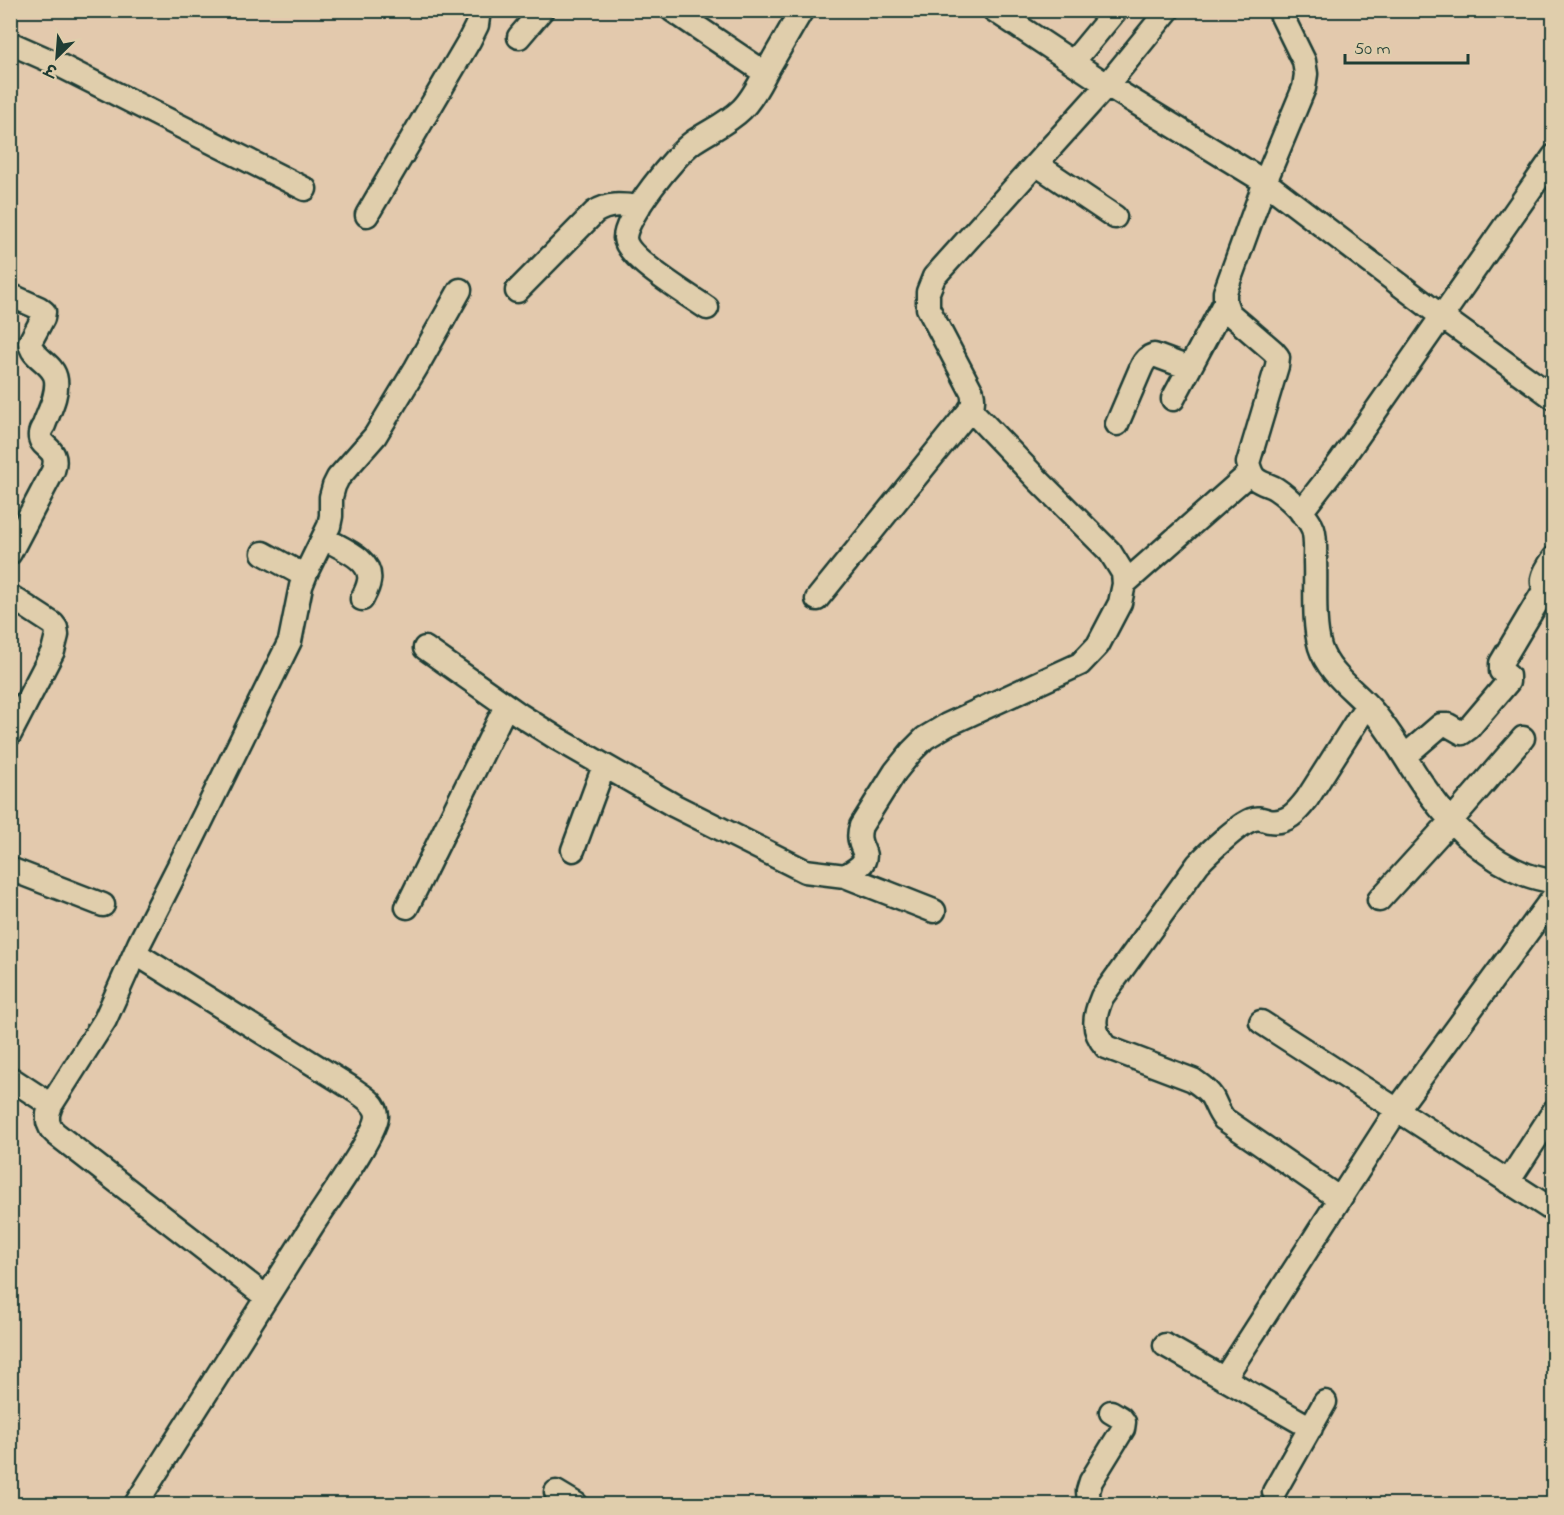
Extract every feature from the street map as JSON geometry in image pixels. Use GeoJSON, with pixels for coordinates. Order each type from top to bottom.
{"type":"FeatureCollection","features":[{"type":"Feature","properties":{"kind":"street"},"geometry":{"type":"LineString","coordinates":[[368,214],[469,41],[477,25],[479,10]]}},
{"type":"Feature","properties":{"kind":"street"},"geometry":{"type":"LineString","coordinates":[[519,37],[542,10]]}},
{"type":"Feature","properties":{"kind":"street"},"geometry":{"type":"LineString","coordinates":[[672,10],[765,73]]}},
{"type":"Feature","properties":{"kind":"street"},"geometry":{"type":"LineString","coordinates":[[707,309],[631,252],[625,239],[630,221],[680,153],[742,109],[802,10]]}},
{"type":"Feature","properties":{"kind":"street"},"geometry":{"type":"LineString","coordinates":[[994,10],[1107,85],[1264,182],[1554,398]]}},
{"type":"Feature","properties":{"kind":"street"},"geometry":{"type":"LineString","coordinates":[[1073,62],[1116,10]]}},
{"type":"Feature","properties":{"kind":"street"},"geometry":{"type":"LineString","coordinates":[[817,599],[970,409],[974,401],[972,392],[928,308],[928,292],[934,277],[1107,85],[1168,10]]}},
{"type":"Feature","properties":{"kind":"street"},"geometry":{"type":"LineString","coordinates":[[1279,10],[1304,61],[1305,88],[1264,182],[1225,292],[1225,302],[1229,312],[1278,357],[1248,463],[1256,478],[1277,490],[1301,512],[1313,529],[1317,632],[1320,648],[1328,663],[1367,705],[1405,756],[1427,792],[1451,821],[1484,852],[1504,864],[1528,876],[1554,882]]}},
{"type":"Feature","properties":{"kind":"street"},"geometry":{"type":"LineString","coordinates":[[10,43],[53,62],[305,189]]}},
{"type":"Feature","properties":{"kind":"street"},"geometry":{"type":"LineString","coordinates":[[1301,512],[1340,462],[1554,156]]}},
{"type":"Feature","properties":{"kind":"street"},"geometry":{"type":"LineString","coordinates":[[1036,164],[1115,217]]}},
{"type":"Feature","properties":{"kind":"street"},"geometry":{"type":"LineString","coordinates":[[517,291],[595,212],[605,206],[615,204],[639,207]]}},
{"type":"Feature","properties":{"kind":"street"},"geometry":{"type":"LineString","coordinates":[[266,1297],[56,1134],[48,1122],[48,1114],[105,1020],[135,953],[290,641],[305,576],[329,526],[331,497],[338,478],[375,436],[460,290]]}},
{"type":"Feature","properties":{"kind":"street"},"geometry":{"type":"LineString","coordinates":[[10,295],[44,312],[29,346],[48,364],[56,378],[54,401],[40,434],[40,440],[55,456],[56,463],[10,553]]}},
{"type":"Feature","properties":{"kind":"street"},"geometry":{"type":"LineString","coordinates":[[1173,399],[1225,302]]}},
{"type":"Feature","properties":{"kind":"street"},"geometry":{"type":"LineString","coordinates":[[1117,424],[1141,368],[1149,356],[1154,355],[1190,368]]}},
{"type":"Feature","properties":{"kind":"street"},"geometry":{"type":"LineString","coordinates":[[845,876],[864,863],[865,858],[859,836],[861,826],[895,772],[912,751],[926,738],[947,725],[1080,664],[1098,645],[1120,603],[1124,584],[1123,573],[1110,552],[970,409]]}},
{"type":"Feature","properties":{"kind":"street"},"geometry":{"type":"LineString","coordinates":[[1124,584],[1251,472]]}},
{"type":"Feature","properties":{"kind":"street"},"geometry":{"type":"LineString","coordinates":[[324,538],[364,562],[370,579],[362,599]]}},
{"type":"Feature","properties":{"kind":"street"},"geometry":{"type":"LineString","coordinates":[[263,553],[305,576]]}},
{"type":"Feature","properties":{"kind":"street"},"geometry":{"type":"LineString","coordinates":[[1405,756],[1441,725],[1448,725],[1462,733],[1469,728],[1508,682],[1508,676],[1501,671],[1501,663],[1550,593],[1542,584],[1543,574],[1554,558]]}},
{"type":"Feature","properties":{"kind":"street"},"geometry":{"type":"LineString","coordinates":[[10,596],[53,624],[57,635],[54,651],[10,734]]}},
{"type":"Feature","properties":{"kind":"street"},"geometry":{"type":"LineString","coordinates":[[425,648],[506,706],[558,739],[675,806],[805,871],[845,876],[934,910]]}},
{"type":"Feature","properties":{"kind":"street"},"geometry":{"type":"LineString","coordinates":[[1340,1199],[1224,1119],[1211,1095],[1193,1080],[1106,1047],[1100,1040],[1094,1019],[1102,997],[1198,864],[1247,822],[1259,818],[1282,821],[1298,811],[1367,705]]}},
{"type":"Feature","properties":{"kind":"street"},"geometry":{"type":"LineString","coordinates":[[406,907],[506,706]]}},
{"type":"Feature","properties":{"kind":"street"},"geometry":{"type":"LineString","coordinates":[[1379,900],[1523,738]]}},
{"type":"Feature","properties":{"kind":"street"},"geometry":{"type":"LineString","coordinates":[[573,850],[604,766]]}},
{"type":"Feature","properties":{"kind":"street"},"geometry":{"type":"LineString","coordinates":[[10,869],[103,905]]}},
{"type":"Feature","properties":{"kind":"street"},"geometry":{"type":"LineString","coordinates":[[1224,1379],[1397,1110],[1554,896]]}},
{"type":"Feature","properties":{"kind":"street"},"geometry":{"type":"LineString","coordinates":[[135,953],[350,1087],[371,1102],[377,1116],[375,1125],[356,1158],[136,1504]]}},
{"type":"Feature","properties":{"kind":"street"},"geometry":{"type":"LineString","coordinates":[[1261,1022],[1554,1211]]}},
{"type":"Feature","properties":{"kind":"street"},"geometry":{"type":"LineString","coordinates":[[10,1078],[51,1106]]}},
{"type":"Feature","properties":{"kind":"street"},"geometry":{"type":"LineString","coordinates":[[1508,1182],[1554,1112]]}},
{"type":"Feature","properties":{"kind":"street"},"geometry":{"type":"LineString","coordinates":[[1165,1345],[1311,1428]]}},
{"type":"Feature","properties":{"kind":"street"},"geometry":{"type":"LineString","coordinates":[[1274,1492],[1326,1402]]}},
{"type":"Feature","properties":{"kind":"street"},"geometry":{"type":"LineString","coordinates":[[1089,1504],[1088,1491],[1091,1481],[1124,1422],[1111,1412]]}},
{"type":"Feature","properties":{"kind":"street"},"geometry":{"type":"LineString","coordinates":[[556,1492],[576,1504]]}}]}
